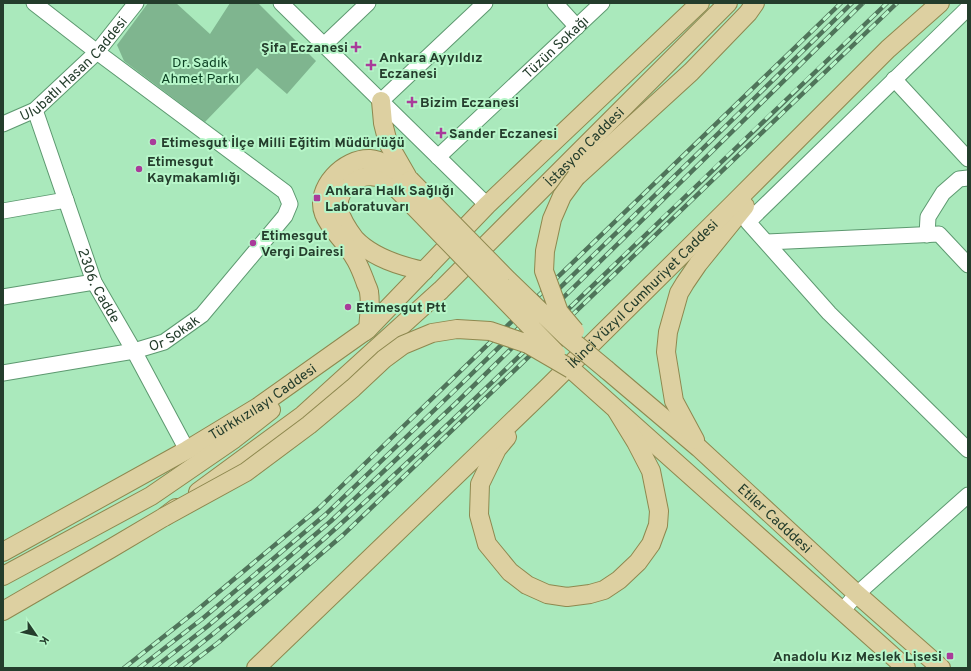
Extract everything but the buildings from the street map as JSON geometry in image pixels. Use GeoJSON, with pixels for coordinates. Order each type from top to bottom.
{"type":"FeatureCollection","features":[{"type":"Feature","properties":{"kind":"main road","name":"İstasyon Caddesi"},"geometry":{"type":"LineString","coordinates":[[487,205],[700,3]]}},
{"type":"Feature","properties":{"kind":"main road","name":"İstasyon Caddesi"},"geometry":{"type":"LineString","coordinates":[[164,517],[303,415],[441,290],[728,3]]}},
{"type":"Feature","properties":{"kind":"main road"},"geometry":{"type":"LineString","coordinates":[[608,370],[559,312],[544,271],[544,251],[552,220],[562,196],[576,176],[691,72],[748,13],[755,3]]}},
{"type":"Feature","properties":{"kind":"main road","name":"İkinci Yüzyıl Cumhuriyet Caddesi"},"geometry":{"type":"LineString","coordinates":[[256,668],[547,388],[888,49],[940,3]]}},
{"type":"Feature","properties":{"kind":"main road"},"geometry":{"type":"LineString","coordinates":[[381,101],[383,122],[388,143],[404,185],[508,280],[566,336],[608,370]]}},
{"type":"Feature","properties":{"kind":"main road"},"geometry":{"type":"LineString","coordinates":[[3,576],[158,491],[234,439],[308,383],[368,329],[369,292],[356,259],[329,224],[323,213],[324,194],[329,182],[338,171],[346,165],[369,159],[388,166],[571,368],[617,411],[906,668]]}},
{"type":"Feature","properties":{"kind":"main road"},"geometry":{"type":"LineString","coordinates":[[699,448],[674,401],[666,352],[668,332],[679,293],[685,282],[737,217],[773,164]]}},
{"type":"Feature","properties":{"kind":"main road"},"geometry":{"type":"LineString","coordinates":[[404,185],[375,176],[364,176],[357,178],[343,192],[339,208],[342,218],[355,239],[382,258],[400,266],[424,271]]}},
{"type":"Feature","properties":{"kind":"main road","name":"Türkkızılayı Caddesi"},"geometry":{"type":"LineString","coordinates":[[3,552],[187,450],[258,407],[368,329],[487,205]]}},
{"type":"Feature","properties":{"kind":"main road"},"geometry":{"type":"LineString","coordinates":[[3,611],[164,517],[246,472],[309,425],[403,345],[432,333],[457,329],[490,330],[528,344],[571,368]]}},
{"type":"Feature","properties":{"kind":"main road","name":"Etiler Cadddesi"},"geometry":{"type":"LineString","coordinates":[[608,370],[699,448],[857,594],[941,668]]}},
{"type":"Feature","properties":{"kind":"main road"},"geometry":{"type":"LineString","coordinates":[[547,388],[497,449],[480,484],[480,515],[487,544],[510,572],[527,585],[547,594],[567,597],[590,594],[604,590],[619,580],[638,562],[651,544],[658,525],[659,511],[651,471],[636,442],[617,411]]}},
{"type":"Feature","properties":{"kind":"street"},"geometry":{"type":"LineString","coordinates":[[34,3],[97,52]]}},
{"type":"Feature","properties":{"kind":"street","name":"Ulubatlı Hasan Caddesi"},"geometry":{"type":"LineString","coordinates":[[3,124],[35,110],[97,52],[136,3]]}},
{"type":"Feature","properties":{"kind":"street"},"geometry":{"type":"LineString","coordinates":[[281,3],[487,205]]}},
{"type":"Feature","properties":{"kind":"street"},"geometry":{"type":"LineString","coordinates":[[324,45],[368,3]]}},
{"type":"Feature","properties":{"kind":"street"},"geometry":{"type":"LineString","coordinates":[[381,101],[485,3]]}},
{"type":"Feature","properties":{"kind":"street"},"geometry":{"type":"LineString","coordinates":[[555,3],[577,27]]}},
{"type":"Feature","properties":{"kind":"street","name":"Tüzün Sokağı"},"geometry":{"type":"LineString","coordinates":[[438,157],[602,3]]}},
{"type":"Feature","properties":{"kind":"street"},"geometry":{"type":"LineString","coordinates":[[968,8],[748,222],[829,313],[968,450]]}},
{"type":"Feature","properties":{"kind":"street","name":"Or Sokak"},"geometry":{"type":"LineString","coordinates":[[3,373],[134,351],[164,342],[202,315],[285,216],[290,204],[286,192],[97,52]]}},
{"type":"Feature","properties":{"kind":"street"},"geometry":{"type":"LineString","coordinates":[[894,79],[968,159]]}},
{"type":"Feature","properties":{"kind":"street","name":"2306. Cadde"},"geometry":{"type":"LineString","coordinates":[[35,110],[94,282],[134,351],[187,450]]}},
{"type":"Feature","properties":{"kind":"street"},"geometry":{"type":"LineString","coordinates":[[927,234],[928,217],[943,193],[959,179],[968,178]]}},
{"type":"Feature","properties":{"kind":"street"},"geometry":{"type":"LineString","coordinates":[[3,211],[66,200]]}},
{"type":"Feature","properties":{"kind":"street"},"geometry":{"type":"LineString","coordinates":[[767,242],[939,234],[968,264]]}},
{"type":"Feature","properties":{"kind":"street"},"geometry":{"type":"LineString","coordinates":[[3,297],[94,282]]}},
{"type":"Feature","properties":{"kind":"street"},"geometry":{"type":"LineString","coordinates":[[842,611],[857,594],[968,495]]}},
{"type":"Feature","properties":{"kind":"green space","name":"Dr. Sadık Ahmet Parkı"},"geometry":{"type":"Polygon","coordinates":[[[148,3],[176,3],[210,34],[230,3],[258,3],[316,61],[287,94],[257,68],[205,122],[124,61],[117,45],[148,3]]]}},
{"type":"Feature","properties":{"kind":"railway"},"geometry":{"type":"LineString","coordinates":[[124,668],[196,611],[319,508],[841,3]]}},
{"type":"Feature","properties":{"kind":"railway"},"geometry":{"type":"LineString","coordinates":[[139,668],[202,619],[325,515],[852,3]]}},
{"type":"Feature","properties":{"kind":"railway"},"geometry":{"type":"LineString","coordinates":[[154,668],[208,626],[331,521],[456,403],[863,3]]}},
{"type":"Feature","properties":{"kind":"railway"},"geometry":{"type":"LineString","coordinates":[[170,668],[218,630],[310,552],[400,470],[887,3]]}},
{"type":"Feature","properties":{"kind":"railway"},"geometry":{"type":"LineString","coordinates":[[185,668],[219,642],[343,535],[897,3]]}},
{"type":"Feature","properties":{"kind":"place","name":"Şifa Eczanesi"},"geometry":{"type":"Point","coordinates":[356,47]}},
{"type":"Feature","properties":{"kind":"place","name":"Ankara Ayyıldız Eczanesi"},"geometry":{"type":"Point","coordinates":[371,65]}},
{"type":"Feature","properties":{"kind":"place","name":"Bizim Eczanesi"},"geometry":{"type":"Point","coordinates":[412,102]}},
{"type":"Feature","properties":{"kind":"place","name":"Sander Eczanesi"},"geometry":{"type":"Point","coordinates":[441,133]}},
{"type":"Feature","properties":{"kind":"place","name":"Etimesgut İlçe Milli Eğitim Müdürlüğü"},"geometry":{"type":"Point","coordinates":[153,142]}},
{"type":"Feature","properties":{"kind":"place","name":"Etimesgut Kaymakamlığı"},"geometry":{"type":"Point","coordinates":[139,169]}},
{"type":"Feature","properties":{"kind":"place","name":"Ankara Halk Sağlığı Laboratuvarı"},"geometry":{"type":"Point","coordinates":[317,198]}},
{"type":"Feature","properties":{"kind":"place","name":"Etimesgut Vergi Dairesi"},"geometry":{"type":"Point","coordinates":[253,243]}},
{"type":"Feature","properties":{"kind":"place","name":"Etimesgut Ptt"},"geometry":{"type":"Point","coordinates":[348,307]}},
{"type":"Feature","properties":{"kind":"place","name":"Anadolu Kız Meslek Lisesi"},"geometry":{"type":"Point","coordinates":[950,656]}}]}
